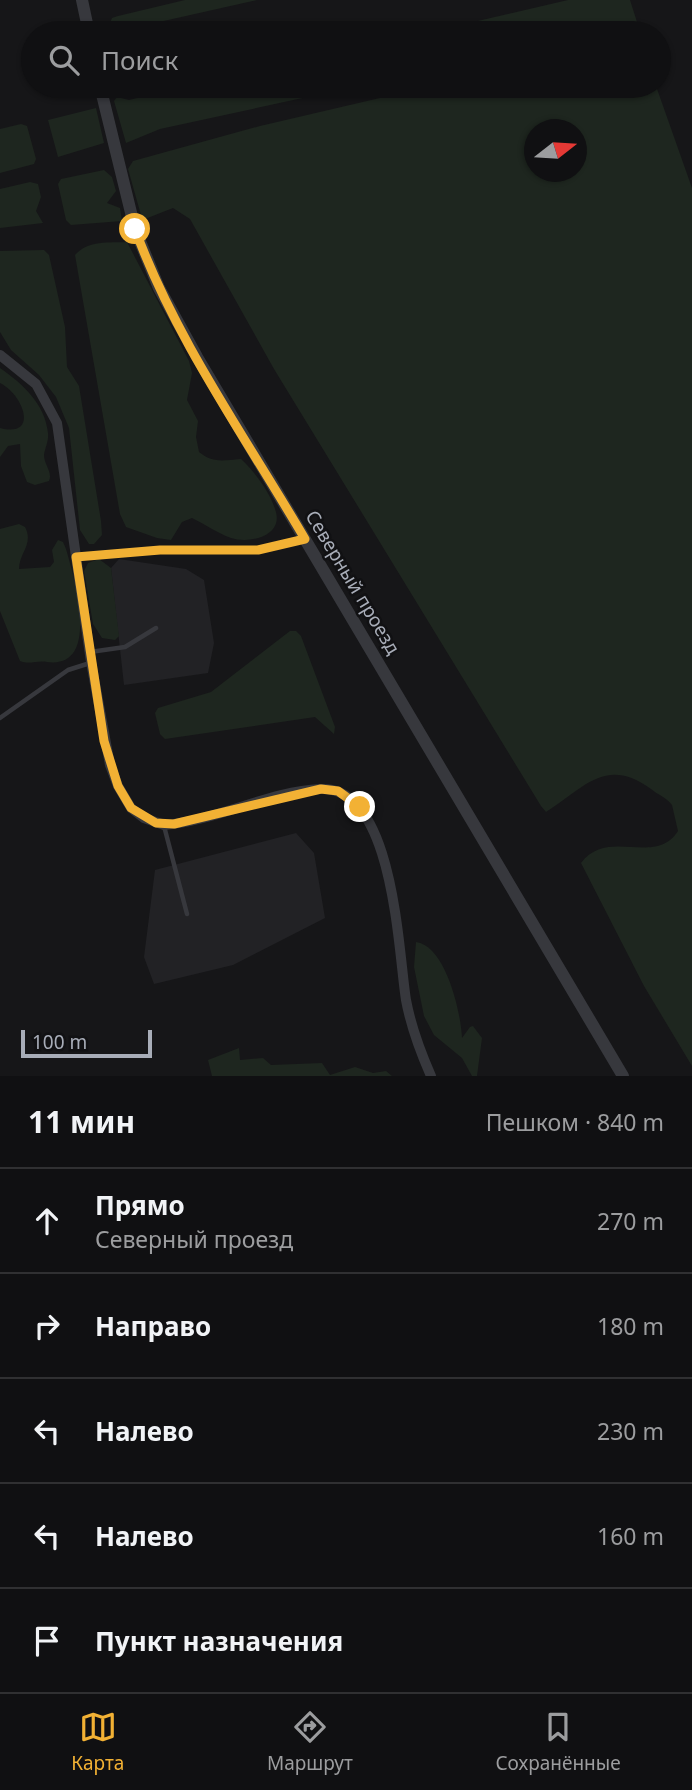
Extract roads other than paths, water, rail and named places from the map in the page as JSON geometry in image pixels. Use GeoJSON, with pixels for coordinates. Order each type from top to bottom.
{"type":"FeatureCollection","features":[{"type":"Feature","properties":{"kind":"street"},"geometry":{"type":"LineString","coordinates":[[82,0],[86,21]]}},
{"type":"Feature","properties":{"kind":"street","name":"Северный проезд"},"geometry":{"type":"LineString","coordinates":[[103,98],[126,195],[146,259],[191,347],[623,1076]]}},
{"type":"Feature","properties":{"kind":"street"},"geometry":{"type":"LineString","coordinates":[[0,355],[36,384],[52,410],[60,435],[63,483],[90,657],[104,741],[118,786],[137,813],[164,825],[321,789],[338,791],[355,802],[371,824],[385,861],[407,1003],[419,1049],[431,1076]]}},
{"type":"Feature","properties":{"kind":"lane"},"geometry":{"type":"LineString","coordinates":[[76,557],[160,550],[258,550],[305,539]]}},
{"type":"Feature","properties":{"kind":"lane"},"geometry":{"type":"LineString","coordinates":[[0,718],[90,657],[131,645],[156,628]]}},
{"type":"Feature","properties":{"kind":"lane"},"geometry":{"type":"LineString","coordinates":[[164,825],[187,914]]}}]}
